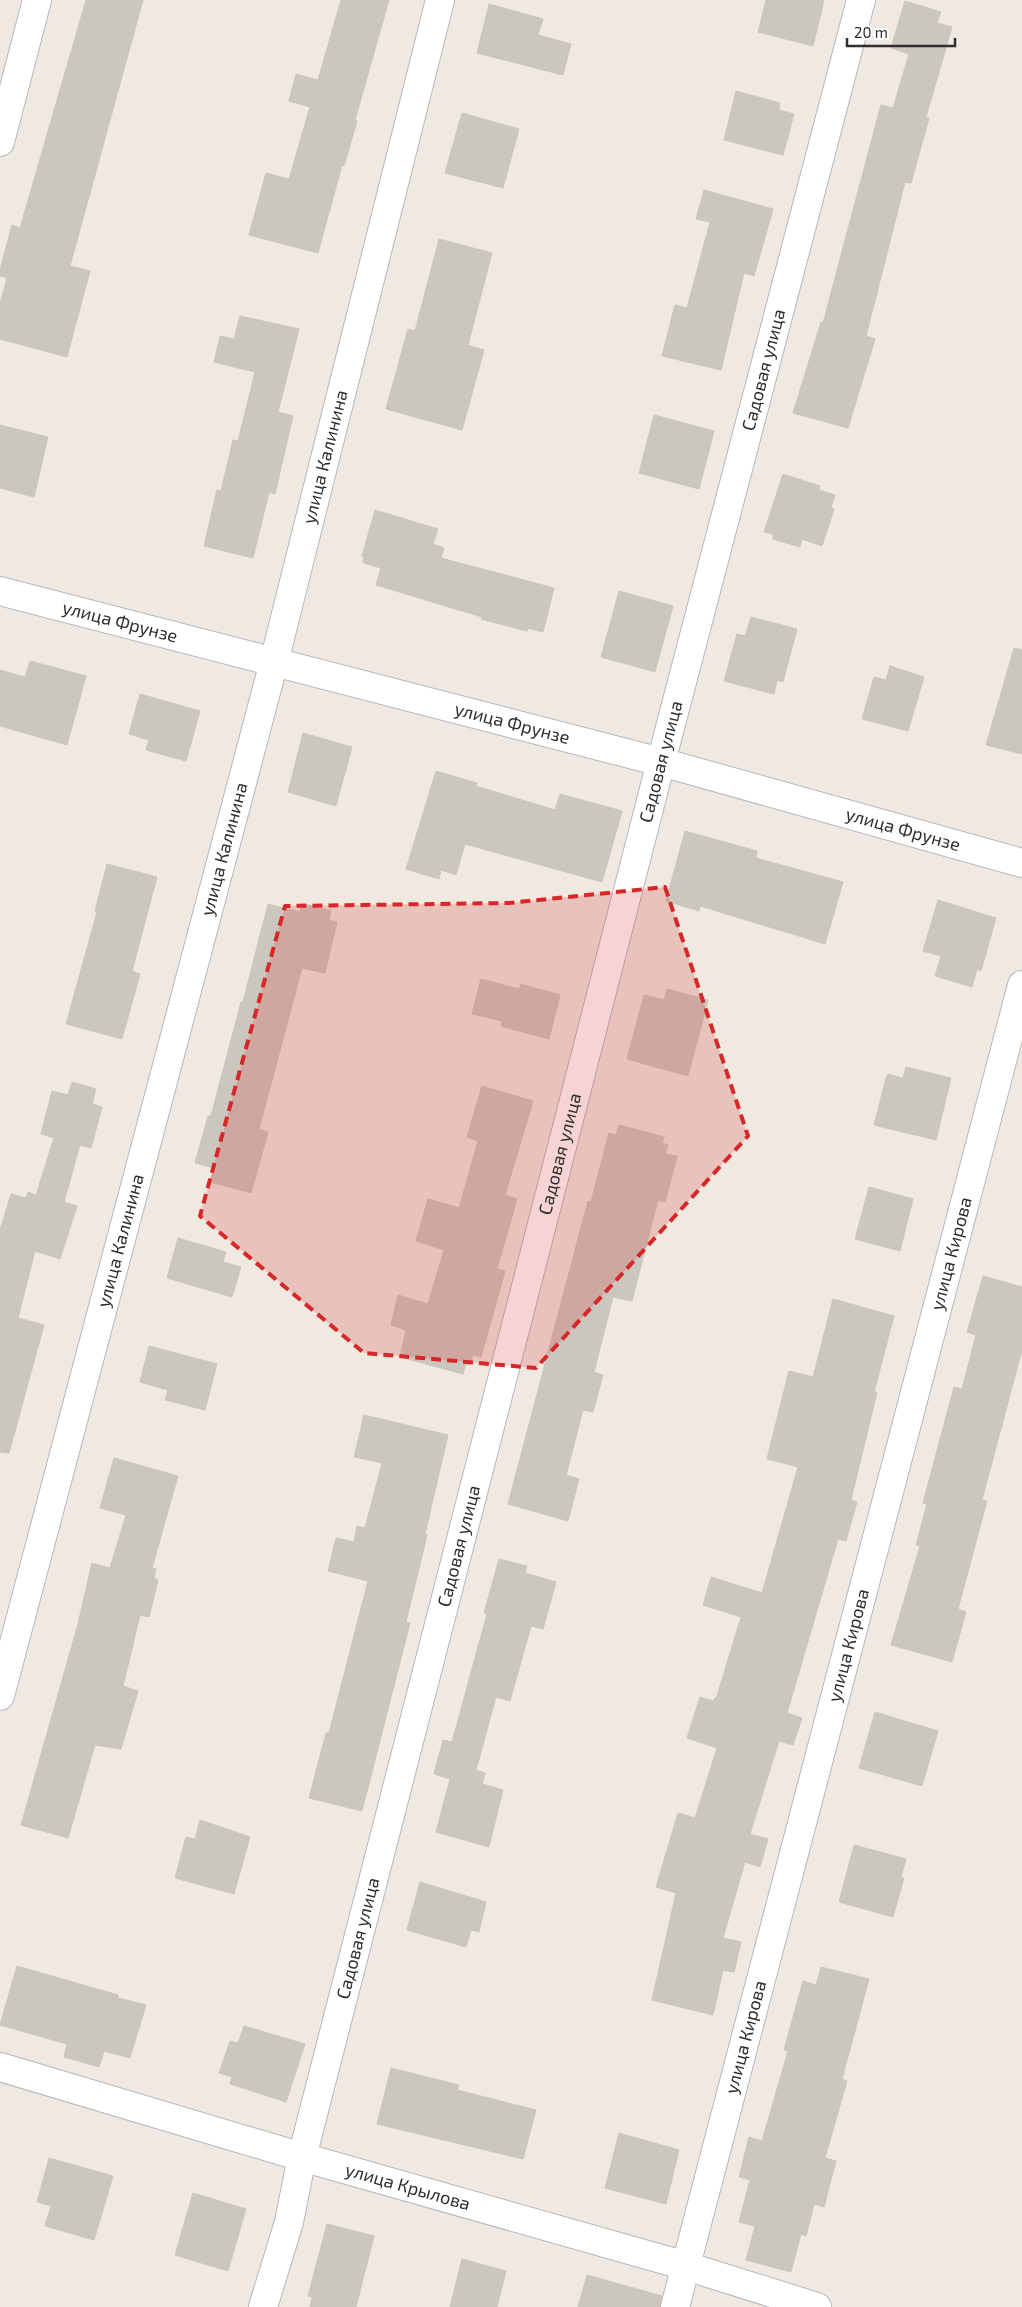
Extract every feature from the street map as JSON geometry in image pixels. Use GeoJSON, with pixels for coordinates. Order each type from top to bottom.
{"type":"FeatureCollection","features":[{"type":"Feature","properties":{"kind":"street"},"geometry":{"type":"LineString","coordinates":[[0,142],[37,0]]}},
{"type":"Feature","properties":{"kind":"street","name":"улица Калинина"},"geometry":{"type":"LineString","coordinates":[[0,1696],[274,662],[440,0]]}},
{"type":"Feature","properties":{"kind":"street","name":"Садовая улица"},"geometry":{"type":"LineString","coordinates":[[263,2307],[289,2222],[302,2157],[861,0]]}},
{"type":"Feature","properties":{"kind":"street","name":"улица Фрунзе"},"geometry":{"type":"LineString","coordinates":[[0,591],[662,762],[1022,863]]}},
{"type":"Feature","properties":{"kind":"street","name":"улица Кирова"},"geometry":{"type":"LineString","coordinates":[[676,2307],[1022,986]]}},
{"type":"Feature","properties":{"kind":"street","name":"улица Крылова"},"geometry":{"type":"LineString","coordinates":[[0,2067],[302,2157],[686,2266],[817,2307]]}},
{"type":"Feature","properties":{"kind":"highlighted area"},"geometry":{"type":"Polygon","coordinates":[[[665,887],[748,1136],[536,1368],[364,1353],[200,1216],[285,906],[509,903],[665,887]]]}},
{"type":"Feature","properties":{"kind":"building"},"geometry":{"type":"Polygon","coordinates":[[[86,0],[143,0],[70,266],[90,271],[67,357],[0,339],[0,303],[7,278],[0,276],[0,270],[12,225],[20,228],[86,0]]]}},
{"type":"Feature","properties":{"kind":"building"},"geometry":{"type":"Polygon","coordinates":[[[341,0],[389,0],[355,120],[357,121],[344,166],[342,165],[318,253],[249,235],[266,173],[289,179],[310,107],[289,101],[296,74],[318,80],[341,0]]]}},
{"type":"Feature","properties":{"kind":"building"},"geometry":{"type":"Polygon","coordinates":[[[766,0],[824,0],[813,46],[758,32],[766,0]]]}},
{"type":"Feature","properties":{"kind":"building"},"geometry":{"type":"Polygon","coordinates":[[[905,1],[941,12],[937,23],[952,27],[926,117],[929,118],[911,183],[905,182],[866,336],[875,339],[848,428],[793,413],[821,322],[823,323],[881,105],[893,108],[909,54],[891,48],[905,1]]]}},
{"type":"Feature","properties":{"kind":"building"},"geometry":{"type":"Polygon","coordinates":[[[489,4],[543,19],[538,35],[571,44],[563,75],[477,53],[489,4]]]}},
{"type":"Feature","properties":{"kind":"building"},"geometry":{"type":"Polygon","coordinates":[[[736,91],[780,103],[779,110],[794,114],[783,155],[724,140],[736,91]]]}},
{"type":"Feature","properties":{"kind":"building"},"geometry":{"type":"Polygon","coordinates":[[[462,113],[519,129],[503,188],[445,173],[462,113]]]}},
{"type":"Feature","properties":{"kind":"building"},"geometry":{"type":"Polygon","coordinates":[[[704,190],[773,209],[754,276],[744,273],[721,370],[662,356],[675,305],[687,308],[710,222],[696,219],[704,190]]]}},
{"type":"Feature","properties":{"kind":"building"},"geometry":{"type":"Polygon","coordinates":[[[439,239],[492,253],[468,345],[484,350],[462,430],[386,409],[408,329],[415,331],[439,239]]]}},
{"type":"Feature","properties":{"kind":"building"},"geometry":{"type":"Polygon","coordinates":[[[240,316],[299,329],[278,412],[293,416],[275,494],[269,492],[253,558],[204,546],[217,490],[221,491],[233,440],[238,441],[255,372],[214,362],[220,336],[234,339],[240,316]]]}},
{"type":"Feature","properties":{"kind":"building"},"geometry":{"type":"Polygon","coordinates":[[[654,415],[714,431],[699,489],[639,473],[654,415]]]}},
{"type":"Feature","properties":{"kind":"building"},"geometry":{"type":"Polygon","coordinates":[[[0,425],[48,437],[34,497],[0,488],[0,425]]]}},
{"type":"Feature","properties":{"kind":"building"},"geometry":{"type":"Polygon","coordinates":[[[783,474],[820,486],[819,490],[835,495],[831,507],[834,509],[822,546],[802,539],[800,547],[773,539],[773,534],[764,532],[783,474]]]}},
{"type":"Feature","properties":{"kind":"building"},"geometry":{"type":"Polygon","coordinates":[[[375,510],[438,529],[433,544],[444,548],[441,558],[554,588],[543,632],[528,628],[527,631],[481,619],[482,617],[376,585],[381,568],[363,563],[364,557],[362,556],[375,510]]]}},
{"type":"Feature","properties":{"kind":"building"},"geometry":{"type":"Polygon","coordinates":[[[619,591],[673,606],[655,672],[601,657],[619,591]]]}},
{"type":"Feature","properties":{"kind":"building"},"geometry":{"type":"Polygon","coordinates":[[[751,617],[797,629],[783,682],[777,680],[774,694],[724,681],[737,634],[745,636],[751,617]]]}},
{"type":"Feature","properties":{"kind":"building"},"geometry":{"type":"Polygon","coordinates":[[[1014,648],[1022,650],[1022,754],[986,745],[1014,648]]]}},
{"type":"Feature","properties":{"kind":"building"},"geometry":{"type":"Polygon","coordinates":[[[30,661],[86,676],[67,745],[0,726],[0,670],[25,677],[30,661]]]}},
{"type":"Feature","properties":{"kind":"building"},"geometry":{"type":"Polygon","coordinates":[[[890,666],[924,677],[908,731],[862,719],[874,677],[886,680],[890,666]]]}},
{"type":"Feature","properties":{"kind":"building"},"geometry":{"type":"Polygon","coordinates":[[[140,694],[200,711],[186,761],[146,750],[149,740],[129,734],[140,694]]]}},
{"type":"Feature","properties":{"kind":"building"},"geometry":{"type":"Polygon","coordinates":[[[303,733],[352,747],[336,806],[288,792],[303,733]]]}},
{"type":"Feature","properties":{"kind":"building"},"geometry":{"type":"Polygon","coordinates":[[[436,771],[477,783],[476,786],[555,810],[560,794],[622,811],[602,882],[465,844],[456,875],[441,870],[439,879],[406,869],[436,771]]]}},
{"type":"Feature","properties":{"kind":"building"},"geometry":{"type":"Polygon","coordinates":[[[685,831],[757,851],[756,858],[843,882],[825,944],[700,906],[699,911],[666,901],[685,831]]]}},
{"type":"Feature","properties":{"kind":"building"},"geometry":{"type":"Polygon","coordinates":[[[107,864],[157,877],[132,971],[140,974],[122,1039],[66,1024],[97,912],[95,911],[107,864]]]}},
{"type":"Feature","properties":{"kind":"building"},"geometry":{"type":"Polygon","coordinates":[[[938,900],[996,918],[981,971],[977,969],[972,987],[935,976],[941,956],[923,951],[938,900]]]}},
{"type":"Feature","properties":{"kind":"building"},"geometry":{"type":"Polygon","coordinates":[[[302,903],[331,911],[329,920],[337,922],[325,973],[302,968],[259,1129],[268,1132],[251,1193],[210,1182],[214,1168],[195,1163],[208,1116],[211,1116],[268,904],[300,912],[302,903]]]}},
{"type":"Feature","properties":{"kind":"building"},"geometry":{"type":"Polygon","coordinates":[[[481,979],[519,989],[521,984],[560,995],[549,1039],[501,1026],[502,1021],[472,1014],[481,979]]]}},
{"type":"Feature","properties":{"kind":"building"},"geometry":{"type":"Polygon","coordinates":[[[667,989],[708,1000],[688,1076],[627,1059],[644,995],[664,1000],[667,989]]]}},
{"type":"Feature","properties":{"kind":"building"},"geometry":{"type":"Polygon","coordinates":[[[906,1067],[951,1078],[936,1140],[874,1125],[888,1074],[903,1078],[906,1067]]]}},
{"type":"Feature","properties":{"kind":"building"},"geometry":{"type":"Polygon","coordinates":[[[72,1082],[96,1089],[92,1104],[102,1107],[91,1148],[80,1145],[64,1202],[77,1206],[60,1259],[35,1251],[18,1318],[44,1325],[9,1453],[0,1452],[0,1230],[11,1194],[26,1198],[28,1192],[36,1195],[54,1138],[41,1134],[52,1091],[68,1095],[72,1082]]]}},
{"type":"Feature","properties":{"kind":"building"},"geometry":{"type":"Polygon","coordinates":[[[482,1086],[533,1101],[505,1195],[517,1199],[497,1269],[505,1271],[481,1357],[473,1355],[470,1365],[466,1364],[463,1374],[400,1357],[406,1330],[391,1325],[398,1295],[428,1304],[444,1250],[416,1241],[428,1199],[459,1208],[478,1141],[467,1137],[482,1086]]]}},
{"type":"Feature","properties":{"kind":"building"},"geometry":{"type":"Polygon","coordinates":[[[619,1125],[664,1137],[662,1143],[668,1145],[665,1154],[677,1156],[665,1202],[658,1200],[632,1301],[613,1297],[594,1372],[603,1375],[593,1412],[583,1410],[566,1475],[579,1479],[568,1521],[508,1504],[588,1201],[591,1202],[609,1133],[616,1135],[619,1125]]]}},
{"type":"Feature","properties":{"kind":"building"},"geometry":{"type":"Polygon","coordinates":[[[869,1187],[913,1199],[900,1251],[855,1239],[869,1187]]]}},
{"type":"Feature","properties":{"kind":"building"},"geometry":{"type":"Polygon","coordinates":[[[178,1238],[226,1252],[223,1262],[241,1267],[232,1297],[167,1278],[178,1238]]]}},
{"type":"Feature","properties":{"kind":"building"},"geometry":{"type":"Polygon","coordinates":[[[983,1276],[1022,1287],[1022,1350],[982,1500],[987,1501],[958,1609],[966,1612],[952,1662],[891,1645],[920,1546],[916,1545],[927,1504],[923,1503],[954,1387],[962,1389],[976,1335],[967,1332],[983,1276]]]}},
{"type":"Feature","properties":{"kind":"building"},"geometry":{"type":"Polygon","coordinates":[[[833,1299],[894,1316],[874,1392],[877,1392],[851,1500],[857,1502],[846,1541],[838,1539],[787,1713],[802,1718],[793,1745],[779,1741],[750,1834],[768,1839],[760,1867],[745,1862],[723,1938],[741,1942],[734,1972],[723,1970],[713,2015],[652,2000],[676,1893],[656,1887],[678,1813],[695,1818],[717,1748],[687,1738],[700,1697],[713,1701],[717,1696],[741,1617],[703,1605],[711,1577],[762,1593],[798,1467],[767,1459],[789,1371],[813,1377],[833,1299]]]}},
{"type":"Feature","properties":{"kind":"building"},"geometry":{"type":"Polygon","coordinates":[[[149,1346],[217,1364],[205,1410],[165,1400],[168,1390],[140,1382],[149,1346]]]}},
{"type":"Feature","properties":{"kind":"building"},"geometry":{"type":"Polygon","coordinates":[[[364,1415],[448,1435],[406,1622],[410,1623],[362,1811],[309,1798],[326,1733],[329,1733],[368,1581],[328,1571],[336,1538],[354,1542],[357,1526],[365,1528],[382,1463],[354,1457],[364,1415]]]}},
{"type":"Feature","properties":{"kind":"building"},"geometry":{"type":"Polygon","coordinates":[[[114,1458],[178,1476],[152,1568],[156,1569],[154,1578],[158,1580],[149,1617],[140,1615],[123,1686],[138,1691],[121,1749],[95,1745],[68,1838],[21,1825],[78,1624],[92,1563],[110,1568],[126,1515],[100,1508],[114,1458]]]}},
{"type":"Feature","properties":{"kind":"building"},"geometry":{"type":"Polygon","coordinates":[[[499,1559],[527,1566],[525,1573],[556,1582],[543,1629],[531,1626],[510,1701],[496,1697],[476,1770],[485,1773],[482,1784],[503,1790],[489,1847],[436,1832],[450,1779],[434,1774],[443,1740],[452,1742],[487,1614],[484,1613],[499,1559]]]}},
{"type":"Feature","properties":{"kind":"building"},"geometry":{"type":"Polygon","coordinates":[[[875,1712],[938,1731],[922,1786],[859,1768],[875,1712]]]}},
{"type":"Feature","properties":{"kind":"building"},"geometry":{"type":"Polygon","coordinates":[[[200,1820],[250,1837],[234,1894],[175,1878],[186,1837],[195,1839],[200,1820]]]}},
{"type":"Feature","properties":{"kind":"building"},"geometry":{"type":"Polygon","coordinates":[[[854,1845],[906,1859],[901,1877],[904,1878],[893,1917],[839,1902],[854,1845]]]}},
{"type":"Feature","properties":{"kind":"building"},"geometry":{"type":"Polygon","coordinates":[[[420,1882],[486,1902],[479,1932],[471,1930],[466,1947],[407,1930],[420,1882]]]}},
{"type":"Feature","properties":{"kind":"building"},"geometry":{"type":"Polygon","coordinates":[[[17,1966],[146,2005],[130,2058],[104,2051],[99,2067],[64,2057],[67,2044],[0,2025],[17,1966]]]}},
{"type":"Feature","properties":{"kind":"building"},"geometry":{"type":"Polygon","coordinates":[[[821,1967],[869,1979],[842,2079],[847,2081],[825,2158],[836,2161],[824,2207],[814,2204],[806,2236],[801,2234],[791,2272],[746,2260],[755,2226],[739,2222],[750,2180],[739,2177],[749,2137],[762,2141],[788,2051],[784,2050],[803,1981],[816,1985],[821,1967]]]}},
{"type":"Feature","properties":{"kind":"building"},"geometry":{"type":"Polygon","coordinates":[[[244,2026],[305,2044],[286,2102],[230,2084],[232,2077],[219,2073],[230,2041],[238,2043],[244,2026]]]}},
{"type":"Feature","properties":{"kind":"building"},"geometry":{"type":"Polygon","coordinates":[[[391,2068],[459,2085],[457,2090],[536,2110],[523,2159],[377,2124],[391,2068]]]}},
{"type":"Feature","properties":{"kind":"building"},"geometry":{"type":"Polygon","coordinates":[[[619,2133],[679,2150],[666,2204],[605,2188],[619,2133]]]}},
{"type":"Feature","properties":{"kind":"building"},"geometry":{"type":"Polygon","coordinates":[[[49,2158],[113,2176],[94,2240],[45,2226],[51,2206],[37,2202],[49,2158]]]}},
{"type":"Feature","properties":{"kind":"building"},"geometry":{"type":"Polygon","coordinates":[[[193,2193],[246,2209],[228,2271],[175,2255],[193,2193]]]}},
{"type":"Feature","properties":{"kind":"building"},"geometry":{"type":"Polygon","coordinates":[[[327,2224],[374,2236],[356,2307],[310,2307],[312,2297],[308,2296],[327,2224]]]}},
{"type":"Feature","properties":{"kind":"building"},"geometry":{"type":"Polygon","coordinates":[[[462,2259],[506,2271],[497,2307],[450,2307],[462,2259]]]}},
{"type":"Feature","properties":{"kind":"building"},"geometry":{"type":"Polygon","coordinates":[[[587,2275],[662,2296],[660,2307],[578,2307],[587,2275]]]}}]}
